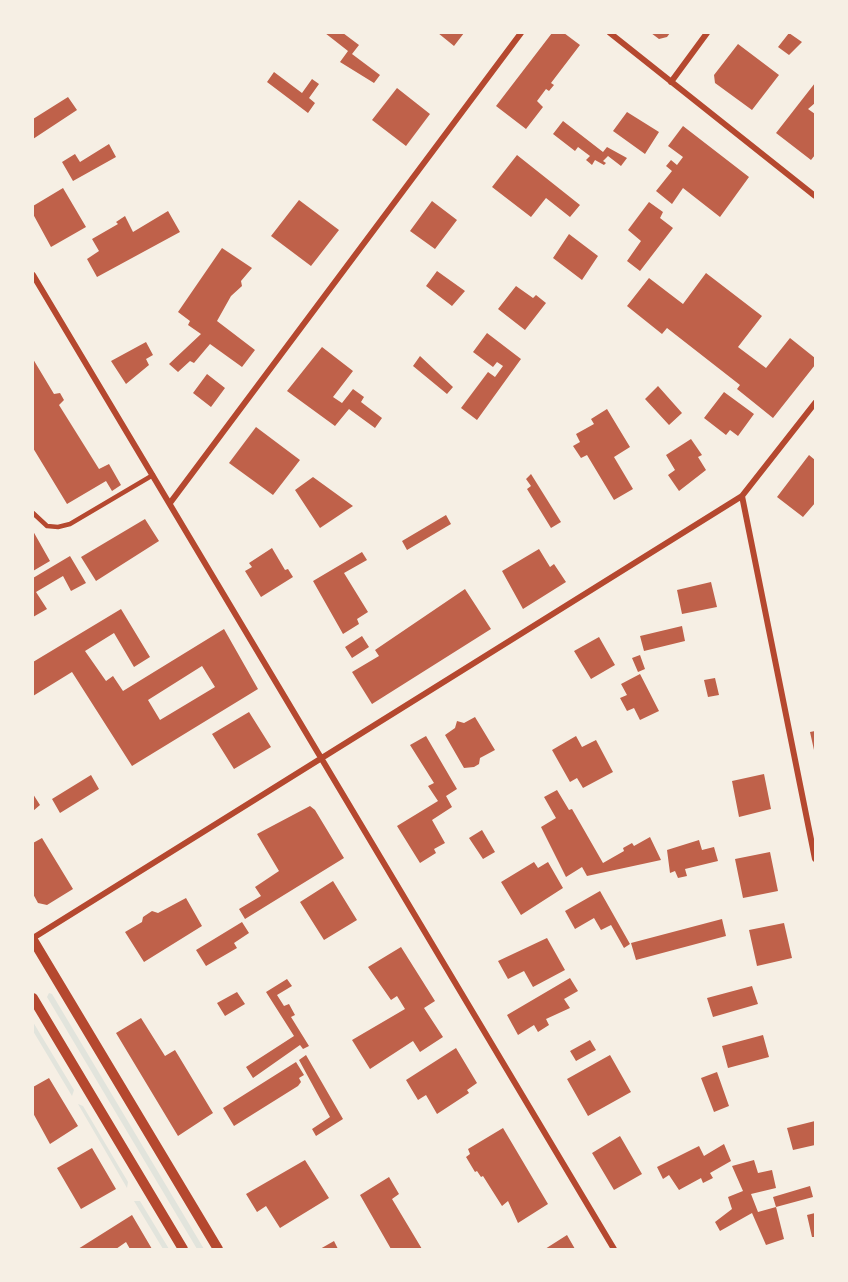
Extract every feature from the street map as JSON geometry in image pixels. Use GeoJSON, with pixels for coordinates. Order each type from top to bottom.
{"type":"FeatureCollection","features":[{"type":"Feature","properties":{"kind":"street"},"geometry":{"type":"LineString","coordinates":[[170,503],[521,33]]}},
{"type":"Feature","properties":{"kind":"street"},"geometry":{"type":"LineString","coordinates":[[610,33],[815,196]]}},
{"type":"Feature","properties":{"kind":"street"},"geometry":{"type":"LineString","coordinates":[[671,82],[707,33]]}},
{"type":"Feature","properties":{"kind":"street"},"geometry":{"type":"LineString","coordinates":[[33,275],[614,1249]]}},
{"type":"Feature","properties":{"kind":"street"},"geometry":{"type":"LineString","coordinates":[[218,1249],[33,939],[742,496],[815,403]]}},
{"type":"Feature","properties":{"kind":"street"},"geometry":{"type":"LineString","coordinates":[[742,496],[815,859]]}},
{"type":"Feature","properties":{"kind":"street"},"geometry":{"type":"LineString","coordinates":[[33,998],[183,1249]]}},
{"type":"Feature","properties":{"kind":"lane"},"geometry":{"type":"LineString","coordinates":[[33,513],[47,526],[58,527],[70,524],[153,475]]}},
{"type":"Feature","properties":{"kind":"shaded area"},"geometry":{"type":"Polygon","coordinates":[[[49,993],[52,994],[204,1249],[197,1249],[47,997],[49,993]]]}},
{"type":"Feature","properties":{"kind":"shaded area"},"geometry":{"type":"Polygon","coordinates":[[[33,1022],[74,1090],[72,1096],[33,1031],[33,1022]]]}},
{"type":"Feature","properties":{"kind":"shaded area"},"geometry":{"type":"Polygon","coordinates":[[[78,1104],[83,1106],[128,1182],[127,1188],[78,1104]]]}},
{"type":"Feature","properties":{"kind":"shaded area"},"geometry":{"type":"Polygon","coordinates":[[[134,1201],[140,1201],[169,1249],[163,1249],[134,1201]]]}},
{"type":"Feature","properties":{"kind":"building"},"geometry":{"type":"Polygon","coordinates":[[[325,33],[343,33],[359,45],[352,54],[380,75],[374,83],[340,62],[348,51],[325,33]]]}},
{"type":"Feature","properties":{"kind":"building"},"geometry":{"type":"Polygon","coordinates":[[[438,33],[464,33],[454,46],[438,33]]]}},
{"type":"Feature","properties":{"kind":"building"},"geometry":{"type":"Polygon","coordinates":[[[552,33],[564,33],[580,45],[551,83],[554,85],[549,91],[546,89],[537,101],[543,107],[526,129],[496,106],[552,33]]]}},
{"type":"Feature","properties":{"kind":"building"},"geometry":{"type":"Polygon","coordinates":[[[651,33],[670,33],[667,37],[659,39],[651,33]]]}},
{"type":"Feature","properties":{"kind":"building"},"geometry":{"type":"Polygon","coordinates":[[[789,33],[802,42],[789,55],[778,47],[789,33]]]}},
{"type":"Feature","properties":{"kind":"building"},"geometry":{"type":"Polygon","coordinates":[[[738,44],[779,75],[752,110],[715,83],[714,75],[738,44]]]}},
{"type":"Feature","properties":{"kind":"building"},"geometry":{"type":"Polygon","coordinates":[[[274,72],[302,93],[312,79],[319,84],[309,98],[315,103],[308,113],[267,82],[274,72]]]}},
{"type":"Feature","properties":{"kind":"building"},"geometry":{"type":"Polygon","coordinates":[[[815,83],[815,103],[808,109],[815,114],[815,155],[811,160],[776,133],[815,83]]]}},
{"type":"Feature","properties":{"kind":"building"},"geometry":{"type":"Polygon","coordinates":[[[397,88],[430,114],[406,146],[372,120],[397,88]]]}},
{"type":"Feature","properties":{"kind":"building"},"geometry":{"type":"Polygon","coordinates":[[[68,97],[77,110],[33,139],[33,119],[68,97]]]}},
{"type":"Feature","properties":{"kind":"building"},"geometry":{"type":"Polygon","coordinates":[[[627,112],[659,132],[645,154],[613,131],[627,112]]]}},
{"type":"Feature","properties":{"kind":"building"},"geometry":{"type":"Polygon","coordinates":[[[563,121],[603,152],[607,147],[627,158],[621,166],[608,156],[603,161],[606,163],[604,165],[595,160],[592,165],[586,160],[590,156],[578,147],[575,151],[553,134],[563,121]]]}},
{"type":"Feature","properties":{"kind":"building"},"geometry":{"type":"Polygon","coordinates":[[[683,126],[749,177],[720,217],[683,188],[672,204],[656,191],[672,171],[666,166],[671,160],[677,165],[683,157],[668,146],[683,126]]]}},
{"type":"Feature","properties":{"kind":"building"},"geometry":{"type":"Polygon","coordinates":[[[109,144],[116,157],[73,181],[62,162],[75,154],[80,162],[109,144]]]}},
{"type":"Feature","properties":{"kind":"building"},"geometry":{"type":"Polygon","coordinates":[[[517,155],[580,205],[570,217],[546,198],[531,217],[492,187],[517,155]]]}},
{"type":"Feature","properties":{"kind":"building"},"geometry":{"type":"Polygon","coordinates":[[[63,188],[86,227],[51,247],[33,214],[33,206],[63,188]]]}},
{"type":"Feature","properties":{"kind":"building"},"geometry":{"type":"Polygon","coordinates":[[[299,200],[339,230],[311,266],[271,236],[299,200]]]}},
{"type":"Feature","properties":{"kind":"building"},"geometry":{"type":"Polygon","coordinates":[[[432,201],[457,220],[435,249],[410,231],[432,201]]]}},
{"type":"Feature","properties":{"kind":"building"},"geometry":{"type":"Polygon","coordinates":[[[649,202],[663,212],[660,218],[673,228],[640,271],[627,261],[641,241],[628,230],[649,202]]]}},
{"type":"Feature","properties":{"kind":"building"},"geometry":{"type":"Polygon","coordinates":[[[168,211],[180,232],[97,277],[87,259],[99,251],[92,239],[118,224],[116,222],[125,216],[133,232],[168,211]]]}},
{"type":"Feature","properties":{"kind":"building"},"geometry":{"type":"Polygon","coordinates":[[[569,234],[598,256],[582,280],[553,258],[569,234]]]}},
{"type":"Feature","properties":{"kind":"building"},"geometry":{"type":"Polygon","coordinates":[[[222,248],[252,268],[241,281],[242,286],[231,296],[217,321],[255,350],[242,367],[210,344],[194,363],[190,361],[178,372],[169,364],[201,334],[188,325],[190,321],[178,312],[222,248]]]}},
{"type":"Feature","properties":{"kind":"building"},"geometry":{"type":"Polygon","coordinates":[[[437,271],[465,291],[452,306],[426,286],[437,271]]]}},
{"type":"Feature","properties":{"kind":"building"},"geometry":{"type":"Polygon","coordinates":[[[706,273],[762,316],[738,347],[766,368],[790,338],[815,358],[815,365],[773,418],[737,389],[740,385],[667,328],[662,334],[627,306],[649,278],[683,304],[706,273]]]}},
{"type":"Feature","properties":{"kind":"building"},"geometry":{"type":"Polygon","coordinates":[[[516,286],[533,298],[536,295],[546,303],[525,330],[498,309],[516,286]]]}},
{"type":"Feature","properties":{"kind":"building"},"geometry":{"type":"Polygon","coordinates":[[[487,333],[521,359],[477,420],[461,408],[488,372],[495,377],[503,366],[497,362],[493,367],[473,352],[487,333]]]}},
{"type":"Feature","properties":{"kind":"building"},"geometry":{"type":"Polygon","coordinates":[[[146,342],[153,355],[146,359],[149,365],[126,384],[111,361],[146,342]]]}},
{"type":"Feature","properties":{"kind":"building"},"geometry":{"type":"Polygon","coordinates":[[[322,347],[353,371],[333,397],[342,403],[353,389],[364,397],[361,402],[382,418],[375,428],[349,409],[335,426],[287,391],[322,347]]]}},
{"type":"Feature","properties":{"kind":"building"},"geometry":{"type":"Polygon","coordinates":[[[420,356],[453,387],[447,394],[413,366],[420,356]]]}},
{"type":"Feature","properties":{"kind":"building"},"geometry":{"type":"Polygon","coordinates":[[[33,359],[54,394],[60,393],[64,400],[59,405],[99,469],[109,464],[121,485],[112,491],[106,481],[67,504],[33,448],[33,359]]]}},
{"type":"Feature","properties":{"kind":"building"},"geometry":{"type":"Polygon","coordinates":[[[207,374],[225,388],[211,407],[193,393],[207,374]]]}},
{"type":"Feature","properties":{"kind":"building"},"geometry":{"type":"Polygon","coordinates":[[[658,386],[682,413],[669,425],[645,399],[658,386]]]}},
{"type":"Feature","properties":{"kind":"building"},"geometry":{"type":"Polygon","coordinates":[[[724,392],[754,414],[738,436],[730,430],[726,435],[704,418],[724,392]]]}},
{"type":"Feature","properties":{"kind":"building"},"geometry":{"type":"Polygon","coordinates":[[[607,409],[630,447],[614,457],[633,489],[614,500],[587,455],[581,458],[573,446],[580,442],[576,434],[594,424],[591,419],[607,409]]]}},
{"type":"Feature","properties":{"kind":"building"},"geometry":{"type":"Polygon","coordinates":[[[256,427],[300,460],[273,495],[229,463],[256,427]]]}},
{"type":"Feature","properties":{"kind":"building"},"geometry":{"type":"Polygon","coordinates":[[[691,439],[702,455],[698,457],[706,470],[679,491],[668,475],[675,470],[666,455],[691,439]]]}},
{"type":"Feature","properties":{"kind":"building"},"geometry":{"type":"Polygon","coordinates":[[[809,455],[815,460],[815,503],[803,517],[777,497],[809,455]]]}},
{"type":"Feature","properties":{"kind":"building"},"geometry":{"type":"Polygon","coordinates":[[[531,474],[561,522],[551,528],[527,489],[531,486],[526,479],[531,474]]]}},
{"type":"Feature","properties":{"kind":"building"},"geometry":{"type":"Polygon","coordinates":[[[313,477],[353,506],[320,528],[295,490],[313,477]]]}},
{"type":"Feature","properties":{"kind":"building"},"geometry":{"type":"Polygon","coordinates":[[[446,515],[451,524],[407,550],[402,541],[446,515]]]}},
{"type":"Feature","properties":{"kind":"building"},"geometry":{"type":"Polygon","coordinates":[[[145,519],[159,541],[96,581],[81,557],[145,519]]]}},
{"type":"Feature","properties":{"kind":"building"},"geometry":{"type":"Polygon","coordinates":[[[33,531],[50,561],[33,571],[33,531]]]}},
{"type":"Feature","properties":{"kind":"building"},"geometry":{"type":"Polygon","coordinates":[[[272,548],[285,570],[288,569],[293,577],[261,597],[245,571],[252,567],[249,563],[272,548]]]}},
{"type":"Feature","properties":{"kind":"building"},"geometry":{"type":"Polygon","coordinates":[[[539,549],[550,567],[554,564],[566,582],[523,609],[502,571],[539,549]]]}},
{"type":"Feature","properties":{"kind":"building"},"geometry":{"type":"Polygon","coordinates":[[[362,552],[367,560],[344,573],[368,612],[357,619],[359,624],[343,634],[313,581],[362,552]]]}},
{"type":"Feature","properties":{"kind":"building"},"geometry":{"type":"Polygon","coordinates":[[[70,556],[86,583],[71,591],[63,576],[36,592],[47,609],[33,617],[33,578],[70,556]]]}},
{"type":"Feature","properties":{"kind":"building"},"geometry":{"type":"Polygon","coordinates":[[[711,582],[717,607],[682,614],[677,590],[711,582]]]}},
{"type":"Feature","properties":{"kind":"building"},"geometry":{"type":"Polygon","coordinates":[[[465,589],[491,629],[372,704],[352,672],[379,656],[375,650],[465,589]]]}},
{"type":"Feature","properties":{"kind":"building"},"geometry":{"type":"Polygon","coordinates":[[[121,609],[150,657],[134,667],[114,633],[85,651],[106,681],[113,676],[123,691],[224,629],[258,689],[132,766],[72,672],[33,696],[33,662],[121,609]],[[202,666],[148,700],[160,720],[215,687],[202,666]]]}},
{"type":"Feature","properties":{"kind":"building"},"geometry":{"type":"Polygon","coordinates":[[[682,626],[685,641],[644,651],[640,636],[682,626]]]}},
{"type":"Feature","properties":{"kind":"building"},"geometry":{"type":"Polygon","coordinates":[[[362,636],[369,647],[352,658],[345,647],[362,636]]]}},
{"type":"Feature","properties":{"kind":"building"},"geometry":{"type":"Polygon","coordinates":[[[599,637],[615,665],[591,679],[574,651],[599,637]]]}},
{"type":"Feature","properties":{"kind":"building"},"geometry":{"type":"Polygon","coordinates":[[[640,655],[645,669],[638,672],[632,658],[640,655]]]}},
{"type":"Feature","properties":{"kind":"building"},"geometry":{"type":"Polygon","coordinates":[[[640,674],[659,711],[640,720],[634,708],[627,711],[620,698],[627,695],[621,684],[640,674]]]}},
{"type":"Feature","properties":{"kind":"building"},"geometry":{"type":"Polygon","coordinates":[[[715,678],[719,695],[708,697],[704,680],[715,678]]]}},
{"type":"Feature","properties":{"kind":"building"},"geometry":{"type":"Polygon","coordinates":[[[249,712],[271,747],[234,769],[212,734],[249,712]]]}},
{"type":"Feature","properties":{"kind":"building"},"geometry":{"type":"Polygon","coordinates":[[[475,717],[495,750],[480,758],[479,764],[474,767],[464,768],[445,735],[455,728],[457,721],[464,723],[475,717]]]}},
{"type":"Feature","properties":{"kind":"building"},"geometry":{"type":"Polygon","coordinates":[[[815,731],[815,750],[814,750],[810,732],[815,731]]]}},
{"type":"Feature","properties":{"kind":"building"},"geometry":{"type":"Polygon","coordinates":[[[426,736],[457,789],[446,796],[452,807],[432,820],[445,843],[434,849],[436,853],[420,863],[397,826],[438,801],[428,786],[434,783],[410,745],[426,736]]]}},
{"type":"Feature","properties":{"kind":"building"},"geometry":{"type":"Polygon","coordinates":[[[576,736],[582,747],[596,740],[613,772],[583,788],[577,778],[570,782],[552,750],[576,736]]]}},
{"type":"Feature","properties":{"kind":"building"},"geometry":{"type":"Polygon","coordinates":[[[764,774],[771,809],[739,817],[732,781],[764,774]]]}},
{"type":"Feature","properties":{"kind":"building"},"geometry":{"type":"Polygon","coordinates":[[[91,775],[99,789],[60,813],[52,799],[91,775]]]}},
{"type":"Feature","properties":{"kind":"building"},"geometry":{"type":"Polygon","coordinates":[[[557,790],[569,810],[572,809],[603,863],[624,851],[623,848],[632,843],[634,846],[650,837],[661,860],[587,876],[582,867],[566,877],[541,827],[556,818],[544,797],[557,790]]]}},
{"type":"Feature","properties":{"kind":"building"},"geometry":{"type":"Polygon","coordinates":[[[33,794],[40,805],[33,811],[33,794]]]}},
{"type":"Feature","properties":{"kind":"building"},"geometry":{"type":"Polygon","coordinates":[[[310,806],[315,810],[344,858],[245,919],[239,909],[261,896],[255,887],[279,871],[257,834],[310,806]]]}},
{"type":"Feature","properties":{"kind":"building"},"geometry":{"type":"Polygon","coordinates":[[[482,830],[495,852],[483,859],[469,838],[482,830]]]}},
{"type":"Feature","properties":{"kind":"building"},"geometry":{"type":"Polygon","coordinates":[[[42,838],[73,889],[47,905],[38,903],[33,894],[33,843],[42,838]]]}},
{"type":"Feature","properties":{"kind":"building"},"geometry":{"type":"Polygon","coordinates":[[[699,840],[702,850],[714,847],[718,861],[685,869],[687,876],[678,878],[675,871],[670,873],[667,850],[699,840]]]}},
{"type":"Feature","properties":{"kind":"building"},"geometry":{"type":"Polygon","coordinates":[[[770,852],[778,891],[743,898],[735,859],[770,852]]]}},
{"type":"Feature","properties":{"kind":"building"},"geometry":{"type":"Polygon","coordinates":[[[534,862],[538,868],[548,862],[563,888],[521,915],[501,882],[534,862]]]}},
{"type":"Feature","properties":{"kind":"building"},"geometry":{"type":"Polygon","coordinates":[[[333,881],[357,920],[324,940],[300,902],[333,881]]]}},
{"type":"Feature","properties":{"kind":"building"},"geometry":{"type":"Polygon","coordinates":[[[600,891],[630,944],[624,948],[611,925],[601,930],[594,918],[575,929],[565,911],[600,891]]]}},
{"type":"Feature","properties":{"kind":"building"},"geometry":{"type":"Polygon","coordinates":[[[186,898],[202,926],[144,962],[125,932],[142,922],[143,917],[152,911],[158,913],[186,898]]]}},
{"type":"Feature","properties":{"kind":"building"},"geometry":{"type":"Polygon","coordinates":[[[722,919],[726,936],[636,960],[631,943],[722,919]]]}},
{"type":"Feature","properties":{"kind":"building"},"geometry":{"type":"Polygon","coordinates":[[[242,922],[249,933],[234,943],[237,948],[206,966],[196,950],[242,922]]]}},
{"type":"Feature","properties":{"kind":"building"},"geometry":{"type":"Polygon","coordinates":[[[784,923],[792,958],[757,966],[749,930],[784,923]]]}},
{"type":"Feature","properties":{"kind":"building"},"geometry":{"type":"Polygon","coordinates":[[[547,938],[565,970],[533,987],[524,971],[508,979],[498,961],[547,938]]]}},
{"type":"Feature","properties":{"kind":"building"},"geometry":{"type":"Polygon","coordinates":[[[401,947],[435,1001],[424,1008],[443,1037],[420,1052],[413,1041],[370,1069],[352,1040],[405,1009],[397,996],[391,1000],[368,967],[401,947]]]}},
{"type":"Feature","properties":{"kind":"building"},"geometry":{"type":"Polygon","coordinates":[[[570,978],[578,991],[564,999],[570,1008],[546,1019],[549,1025],[538,1032],[534,1025],[518,1035],[507,1015],[570,978]]]}},
{"type":"Feature","properties":{"kind":"building"},"geometry":{"type":"Polygon","coordinates":[[[287,979],[292,986],[277,995],[284,1006],[289,1004],[295,1015],[291,1017],[309,1046],[303,1049],[300,1045],[253,1078],[246,1067],[294,1036],[266,992],[287,979]]]}},
{"type":"Feature","properties":{"kind":"building"},"geometry":{"type":"Polygon","coordinates":[[[752,986],[758,1004],[713,1017],[707,998],[752,986]]]}},
{"type":"Feature","properties":{"kind":"building"},"geometry":{"type":"Polygon","coordinates":[[[237,992],[245,1004],[225,1016],[217,1003],[237,992]]]}},
{"type":"Feature","properties":{"kind":"building"},"geometry":{"type":"Polygon","coordinates":[[[141,1018],[165,1056],[175,1050],[213,1113],[178,1136],[116,1033],[141,1018]]]}},
{"type":"Feature","properties":{"kind":"building"},"geometry":{"type":"Polygon","coordinates":[[[763,1035],[769,1057],[728,1068],[722,1046],[763,1035]]]}},
{"type":"Feature","properties":{"kind":"building"},"geometry":{"type":"Polygon","coordinates":[[[590,1040],[596,1050],[576,1061],[570,1051],[590,1040]]]}},
{"type":"Feature","properties":{"kind":"building"},"geometry":{"type":"Polygon","coordinates":[[[456,1048],[477,1083],[467,1090],[469,1093],[437,1114],[426,1095],[418,1100],[406,1080],[456,1048]]]}},
{"type":"Feature","properties":{"kind":"building"},"geometry":{"type":"Polygon","coordinates":[[[306,1055],[343,1119],[316,1136],[312,1129],[330,1117],[299,1060],[306,1055]]]}},
{"type":"Feature","properties":{"kind":"building"},"geometry":{"type":"Polygon","coordinates":[[[610,1055],[631,1092],[588,1116],[567,1079],[610,1055]]]}},
{"type":"Feature","properties":{"kind":"building"},"geometry":{"type":"Polygon","coordinates":[[[296,1062],[304,1075],[299,1078],[301,1082],[298,1086],[234,1126],[223,1108],[296,1062]]]}},
{"type":"Feature","properties":{"kind":"building"},"geometry":{"type":"Polygon","coordinates":[[[717,1072],[729,1106],[714,1112],[701,1078],[717,1072]]]}},
{"type":"Feature","properties":{"kind":"building"},"geometry":{"type":"Polygon","coordinates":[[[49,1078],[78,1126],[50,1144],[33,1113],[33,1087],[49,1078]]]}},
{"type":"Feature","properties":{"kind":"building"},"geometry":{"type":"Polygon","coordinates":[[[815,1121],[815,1145],[793,1150],[787,1128],[815,1121]]]}},
{"type":"Feature","properties":{"kind":"building"},"geometry":{"type":"Polygon","coordinates":[[[503,1128],[548,1204],[518,1223],[508,1201],[502,1206],[483,1176],[475,1172],[466,1157],[470,1154],[468,1149],[503,1128]]]}},
{"type":"Feature","properties":{"kind":"building"},"geometry":{"type":"Polygon","coordinates":[[[620,1136],[642,1174],[614,1190],[592,1153],[620,1136]]]}},
{"type":"Feature","properties":{"kind":"building"},"geometry":{"type":"Polygon","coordinates":[[[724,1144],[731,1161],[710,1173],[713,1178],[703,1183],[701,1178],[679,1190],[669,1175],[663,1179],[657,1167],[699,1146],[704,1156],[724,1144]]]}},
{"type":"Feature","properties":{"kind":"building"},"geometry":{"type":"Polygon","coordinates":[[[92,1148],[116,1189],[81,1209],[57,1168],[92,1148]]]}},
{"type":"Feature","properties":{"kind":"building"},"geometry":{"type":"Polygon","coordinates":[[[305,1160],[329,1198],[280,1228],[266,1206],[257,1212],[246,1194],[305,1160]]]}},
{"type":"Feature","properties":{"kind":"building"},"geometry":{"type":"Polygon","coordinates":[[[754,1160],[758,1173],[772,1170],[776,1188],[751,1194],[758,1212],[776,1207],[784,1239],[766,1245],[752,1213],[720,1231],[715,1222],[732,1209],[728,1197],[743,1191],[732,1166],[754,1160]]]}},
{"type":"Feature","properties":{"kind":"building"},"geometry":{"type":"Polygon","coordinates":[[[389,1177],[399,1194],[392,1199],[422,1249],[391,1249],[360,1195],[389,1177]]]}},
{"type":"Feature","properties":{"kind":"building"},"geometry":{"type":"Polygon","coordinates":[[[810,1186],[813,1197],[776,1207],[773,1197],[810,1186]]]}},
{"type":"Feature","properties":{"kind":"building"},"geometry":{"type":"Polygon","coordinates":[[[815,1213],[815,1237],[812,1237],[807,1215],[815,1213]]]}},
{"type":"Feature","properties":{"kind":"building"},"geometry":{"type":"Polygon","coordinates":[[[132,1215],[152,1249],[130,1249],[126,1242],[116,1249],[78,1249],[132,1215]]]}},
{"type":"Feature","properties":{"kind":"building"},"geometry":{"type":"Polygon","coordinates":[[[567,1235],[575,1249],[545,1249],[567,1235]]]}},
{"type":"Feature","properties":{"kind":"building"},"geometry":{"type":"Polygon","coordinates":[[[334,1241],[338,1249],[320,1249],[334,1241]]]}}]}
